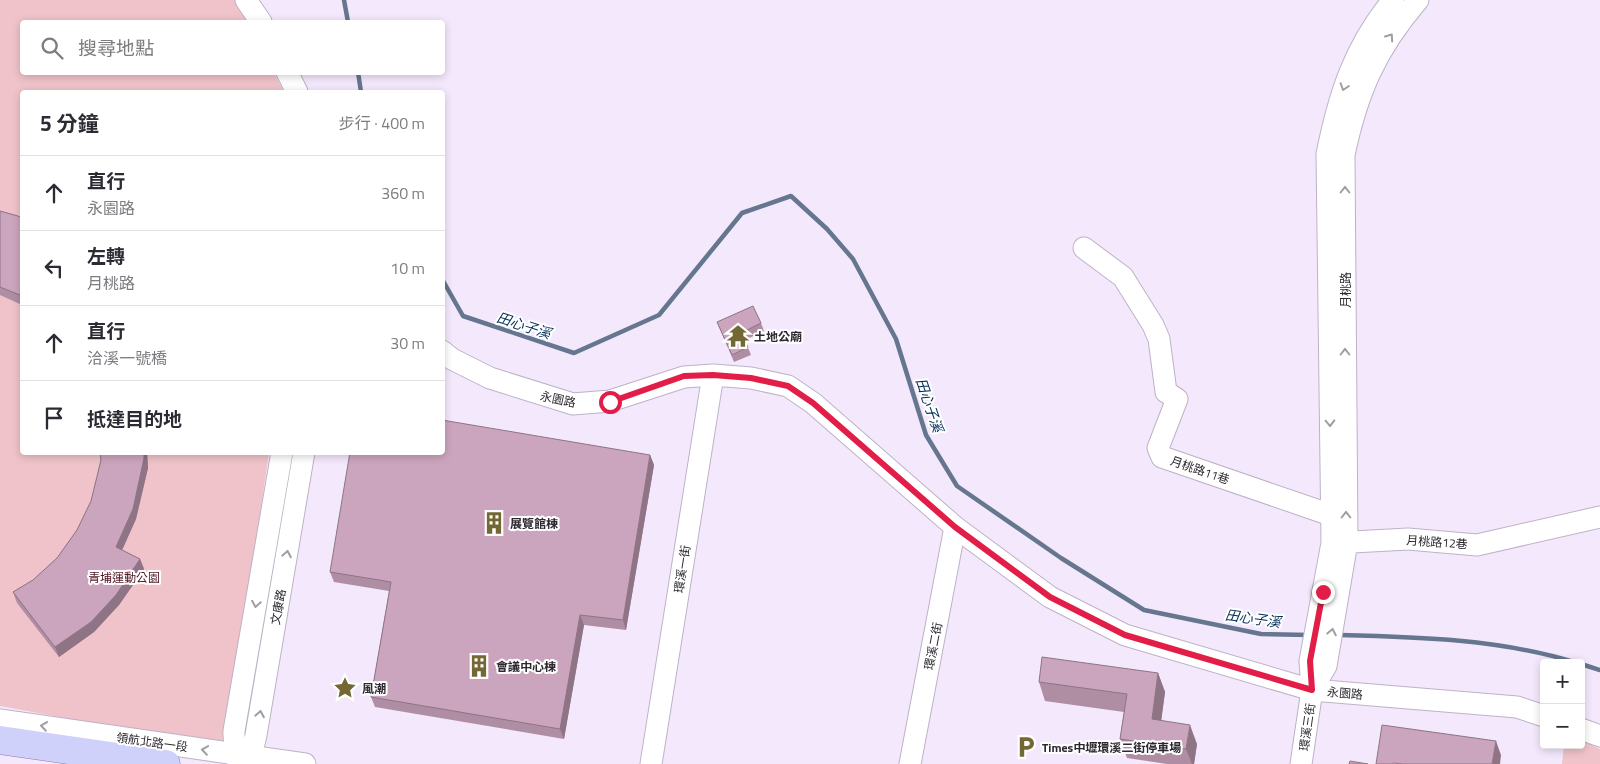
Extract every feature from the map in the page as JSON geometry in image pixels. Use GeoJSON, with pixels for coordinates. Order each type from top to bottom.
{"type":"FeatureCollection","features":[{"type":"Feature","properties":{"kind":"main road","name":"領航北路一段"},"geometry":{"type":"LineString","coordinates":[[0,740],[166,764]]}},
{"type":"Feature","properties":{"kind":"main road"},"geometry":{"type":"LineString","coordinates":[[0,759],[32,764]]}},
{"type":"Feature","properties":{"kind":"street"},"geometry":{"type":"LineString","coordinates":[[246,0],[260,20]]}},
{"type":"Feature","properties":{"kind":"street","name":"月桃路"},"geometry":{"type":"LineString","coordinates":[[1312,690],[1331,595],[1339,543],[1337,269],[1327,154],[1336,110],[1350,69],[1362,44],[1394,0]]}},
{"type":"Feature","properties":{"kind":"street","name":"月桃路"},"geometry":{"type":"LineString","coordinates":[[1339,543],[1331,515],[1337,269],[1344,155],[1353,114],[1366,79],[1386,42],[1418,0]]}},
{"type":"Feature","properties":{"kind":"street"},"geometry":{"type":"LineString","coordinates":[[288,75],[296,90]]}},
{"type":"Feature","properties":{"kind":"street","name":"月桃路11巷"},"geometry":{"type":"LineString","coordinates":[[1084,248],[1123,277],[1153,325],[1159,339],[1166,392],[1177,399],[1158,448],[1162,457],[1331,515]]}},
{"type":"Feature","properties":{"kind":"street","name":"永園路"},"geometry":{"type":"LineString","coordinates":[[446,356],[490,378],[573,404],[610,402],[684,376],[713,375],[751,378],[788,386],[813,403],[955,527],[1050,597],[1125,635],[1312,690],[1516,707],[1540,715]]}},
{"type":"Feature","properties":{"kind":"street","name":"環溪一街"},"geometry":{"type":"LineString","coordinates":[[650,764],[713,375]]}},
{"type":"Feature","properties":{"kind":"street","name":"文康路"},"geometry":{"type":"LineString","coordinates":[[281,455],[234,731],[233,741],[238,759],[254,744],[256,735],[303,455]]}},
{"type":"Feature","properties":{"kind":"street","name":"月桃路12巷"},"geometry":{"type":"LineString","coordinates":[[1339,543],[1408,539],[1477,544],[1600,517]]}},
{"type":"Feature","properties":{"kind":"street","name":"環溪二街"},"geometry":{"type":"LineString","coordinates":[[910,764],[955,527]]}},
{"type":"Feature","properties":{"kind":"street","name":"環溪三街"},"geometry":{"type":"LineString","coordinates":[[1301,764],[1312,690]]}},
{"type":"Feature","properties":{"kind":"street","name":"領航北路一段"},"geometry":{"type":"LineString","coordinates":[[0,720],[238,759],[305,764]]}},
{"type":"Feature","properties":{"kind":"street"},"geometry":{"type":"LineString","coordinates":[[1585,730],[1600,736]]}},
{"type":"Feature","properties":{"kind":"green space","name":"青埔運動公園"},"geometry":{"type":"Polygon","coordinates":[[[0,0],[235,0],[247,20],[20,20],[20,75],[275,75],[283,90],[20,90],[20,455],[269,455],[227,736],[216,746],[0,706],[0,0]]]}},
{"type":"Feature","properties":{"kind":"green space"},"geometry":{"type":"Polygon","coordinates":[[[1585,742],[1600,749],[1600,764],[1562,764],[1564,749],[1585,749],[1585,742]]]}},
{"type":"Feature","properties":{"kind":"building"},"geometry":{"type":"Polygon","coordinates":[[[0,211],[20,217],[20,295],[0,287],[0,211]]]}},
{"type":"Feature","properties":{"kind":"building","name":"土地公廟"},"geometry":{"type":"Polygon","coordinates":[[[753,306],[761,323],[741,333],[748,347],[732,355],[717,322],[753,306]]]}},
{"type":"Feature","properties":{"kind":"building","name":"展覽館棟"},"geometry":{"type":"Polygon","coordinates":[[[445,421],[650,455],[623,620],[580,615],[560,729],[371,697],[391,582],[330,572],[350,455],[445,455],[445,421]]]}},
{"type":"Feature","properties":{"kind":"building"},"geometry":{"type":"Polygon","coordinates":[[[100,455],[144,455],[133,509],[116,547],[140,559],[116,595],[91,622],[55,647],[13,592],[33,580],[57,558],[77,530],[91,501],[101,460],[100,455]]]}},
{"type":"Feature","properties":{"kind":"building"},"geometry":{"type":"Polygon","coordinates":[[[1042,657],[1158,673],[1152,719],[1190,725],[1186,749],[1120,739],[1127,694],[1039,682],[1042,657]]]}},
{"type":"Feature","properties":{"kind":"building"},"geometry":{"type":"Polygon","coordinates":[[[1382,725],[1496,741],[1492,764],[1376,764],[1382,725]]]}},
{"type":"Feature","properties":{"kind":"building"},"geometry":{"type":"Polygon","coordinates":[[[1350,761],[1368,764],[1349,764],[1350,761]]]}},
{"type":"Feature","properties":{"kind":"waterway","name":"田心子溪"},"geometry":{"type":"LineString","coordinates":[[344,0],[348,20]]}},
{"type":"Feature","properties":{"kind":"waterway","name":"田心子溪"},"geometry":{"type":"LineString","coordinates":[[358,75],[361,90]]}},
{"type":"Feature","properties":{"kind":"waterway","name":"田心子溪"},"geometry":{"type":"LineString","coordinates":[[445,284],[463,316],[574,353],[659,315],[742,213],[791,196],[827,229],[853,259],[896,339],[926,435],[957,486],[1061,558],[1144,610],[1261,634],[1310,635]]}},
{"type":"Feature","properties":{"kind":"waterway","name":"田心子溪"},"geometry":{"type":"LineString","coordinates":[[1338,635],[1428,638],[1489,644],[1562,659]]}},
{"type":"Feature","properties":{"kind":"waterway","name":"田心子溪"},"geometry":{"type":"LineString","coordinates":[[1585,665],[1600,670]]}},
{"type":"Feature","properties":{"kind":"place","name":"土地公廟"},"geometry":{"type":"Point","coordinates":[738,336]}},
{"type":"Feature","properties":{"kind":"place","name":"展覽館棟"},"geometry":{"type":"Point","coordinates":[494,523]}},
{"type":"Feature","properties":{"kind":"place","name":"會議中心棟"},"geometry":{"type":"Point","coordinates":[479,666]}},
{"type":"Feature","properties":{"kind":"place","name":"風潮"},"geometry":{"type":"Point","coordinates":[345,688]}},
{"type":"Feature","properties":{"kind":"place","name":"Times中壢環溪二街停車場"},"geometry":{"type":"Point","coordinates":[1026,747]}},
{"type":"Feature","properties":{"kind":"route"},"geometry":{"type":"LineString","coordinates":[[610,402],[684,376],[713,375],[751,378],[788,386],[813,403],[955,527],[1050,597],[1125,635],[1312,690],[1310,661],[1323,592]]}}]}
